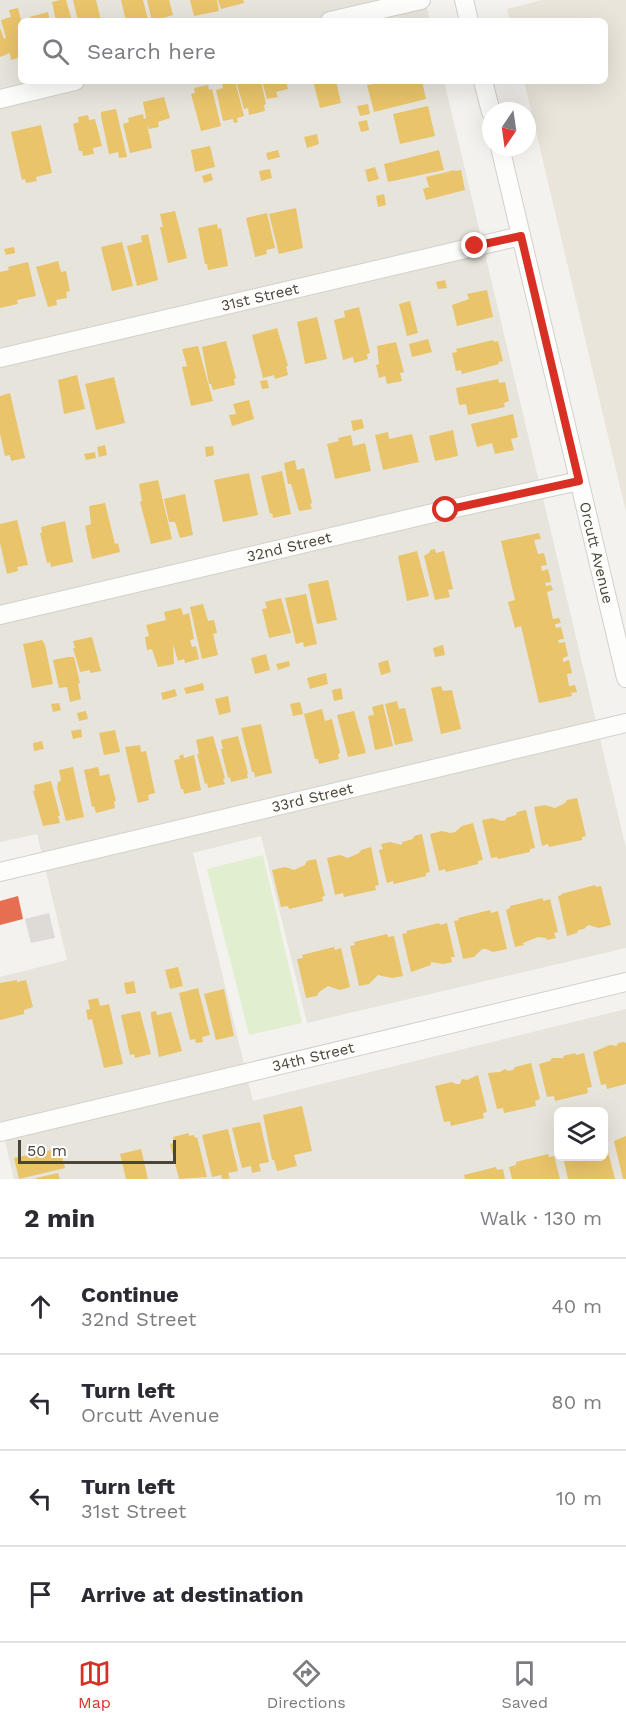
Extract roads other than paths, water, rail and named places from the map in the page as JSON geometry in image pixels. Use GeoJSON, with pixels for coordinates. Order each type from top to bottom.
{"type":"FeatureCollection","features":[{"type":"Feature","properties":{"kind":"street"},"geometry":{"type":"LineString","coordinates":[[343,18],[421,0]]}},
{"type":"Feature","properties":{"kind":"street"},"geometry":{"type":"LineString","coordinates":[[464,0],[468,18]]}},
{"type":"Feature","properties":{"kind":"street"},"geometry":{"type":"LineString","coordinates":[[0,99],[62,84]]}},
{"type":"Feature","properties":{"kind":"street"},"geometry":{"type":"LineString","coordinates":[[484,84],[488,102]]}},
{"type":"Feature","properties":{"kind":"street","name":"Orcutt Avenue"},"geometry":{"type":"LineString","coordinates":[[502,156],[626,678]]}},
{"type":"Feature","properties":{"kind":"street","name":"31st Street"},"geometry":{"type":"LineString","coordinates":[[0,358],[521,236]]}},
{"type":"Feature","properties":{"kind":"street","name":"32nd Street"},"geometry":{"type":"LineString","coordinates":[[0,615],[579,481]]}},
{"type":"Feature","properties":{"kind":"street","name":"33rd Street"},"geometry":{"type":"LineString","coordinates":[[0,872],[626,723]]}},
{"type":"Feature","properties":{"kind":"street","name":"34th Street"},"geometry":{"type":"LineString","coordinates":[[0,1132],[626,982]]}}]}
